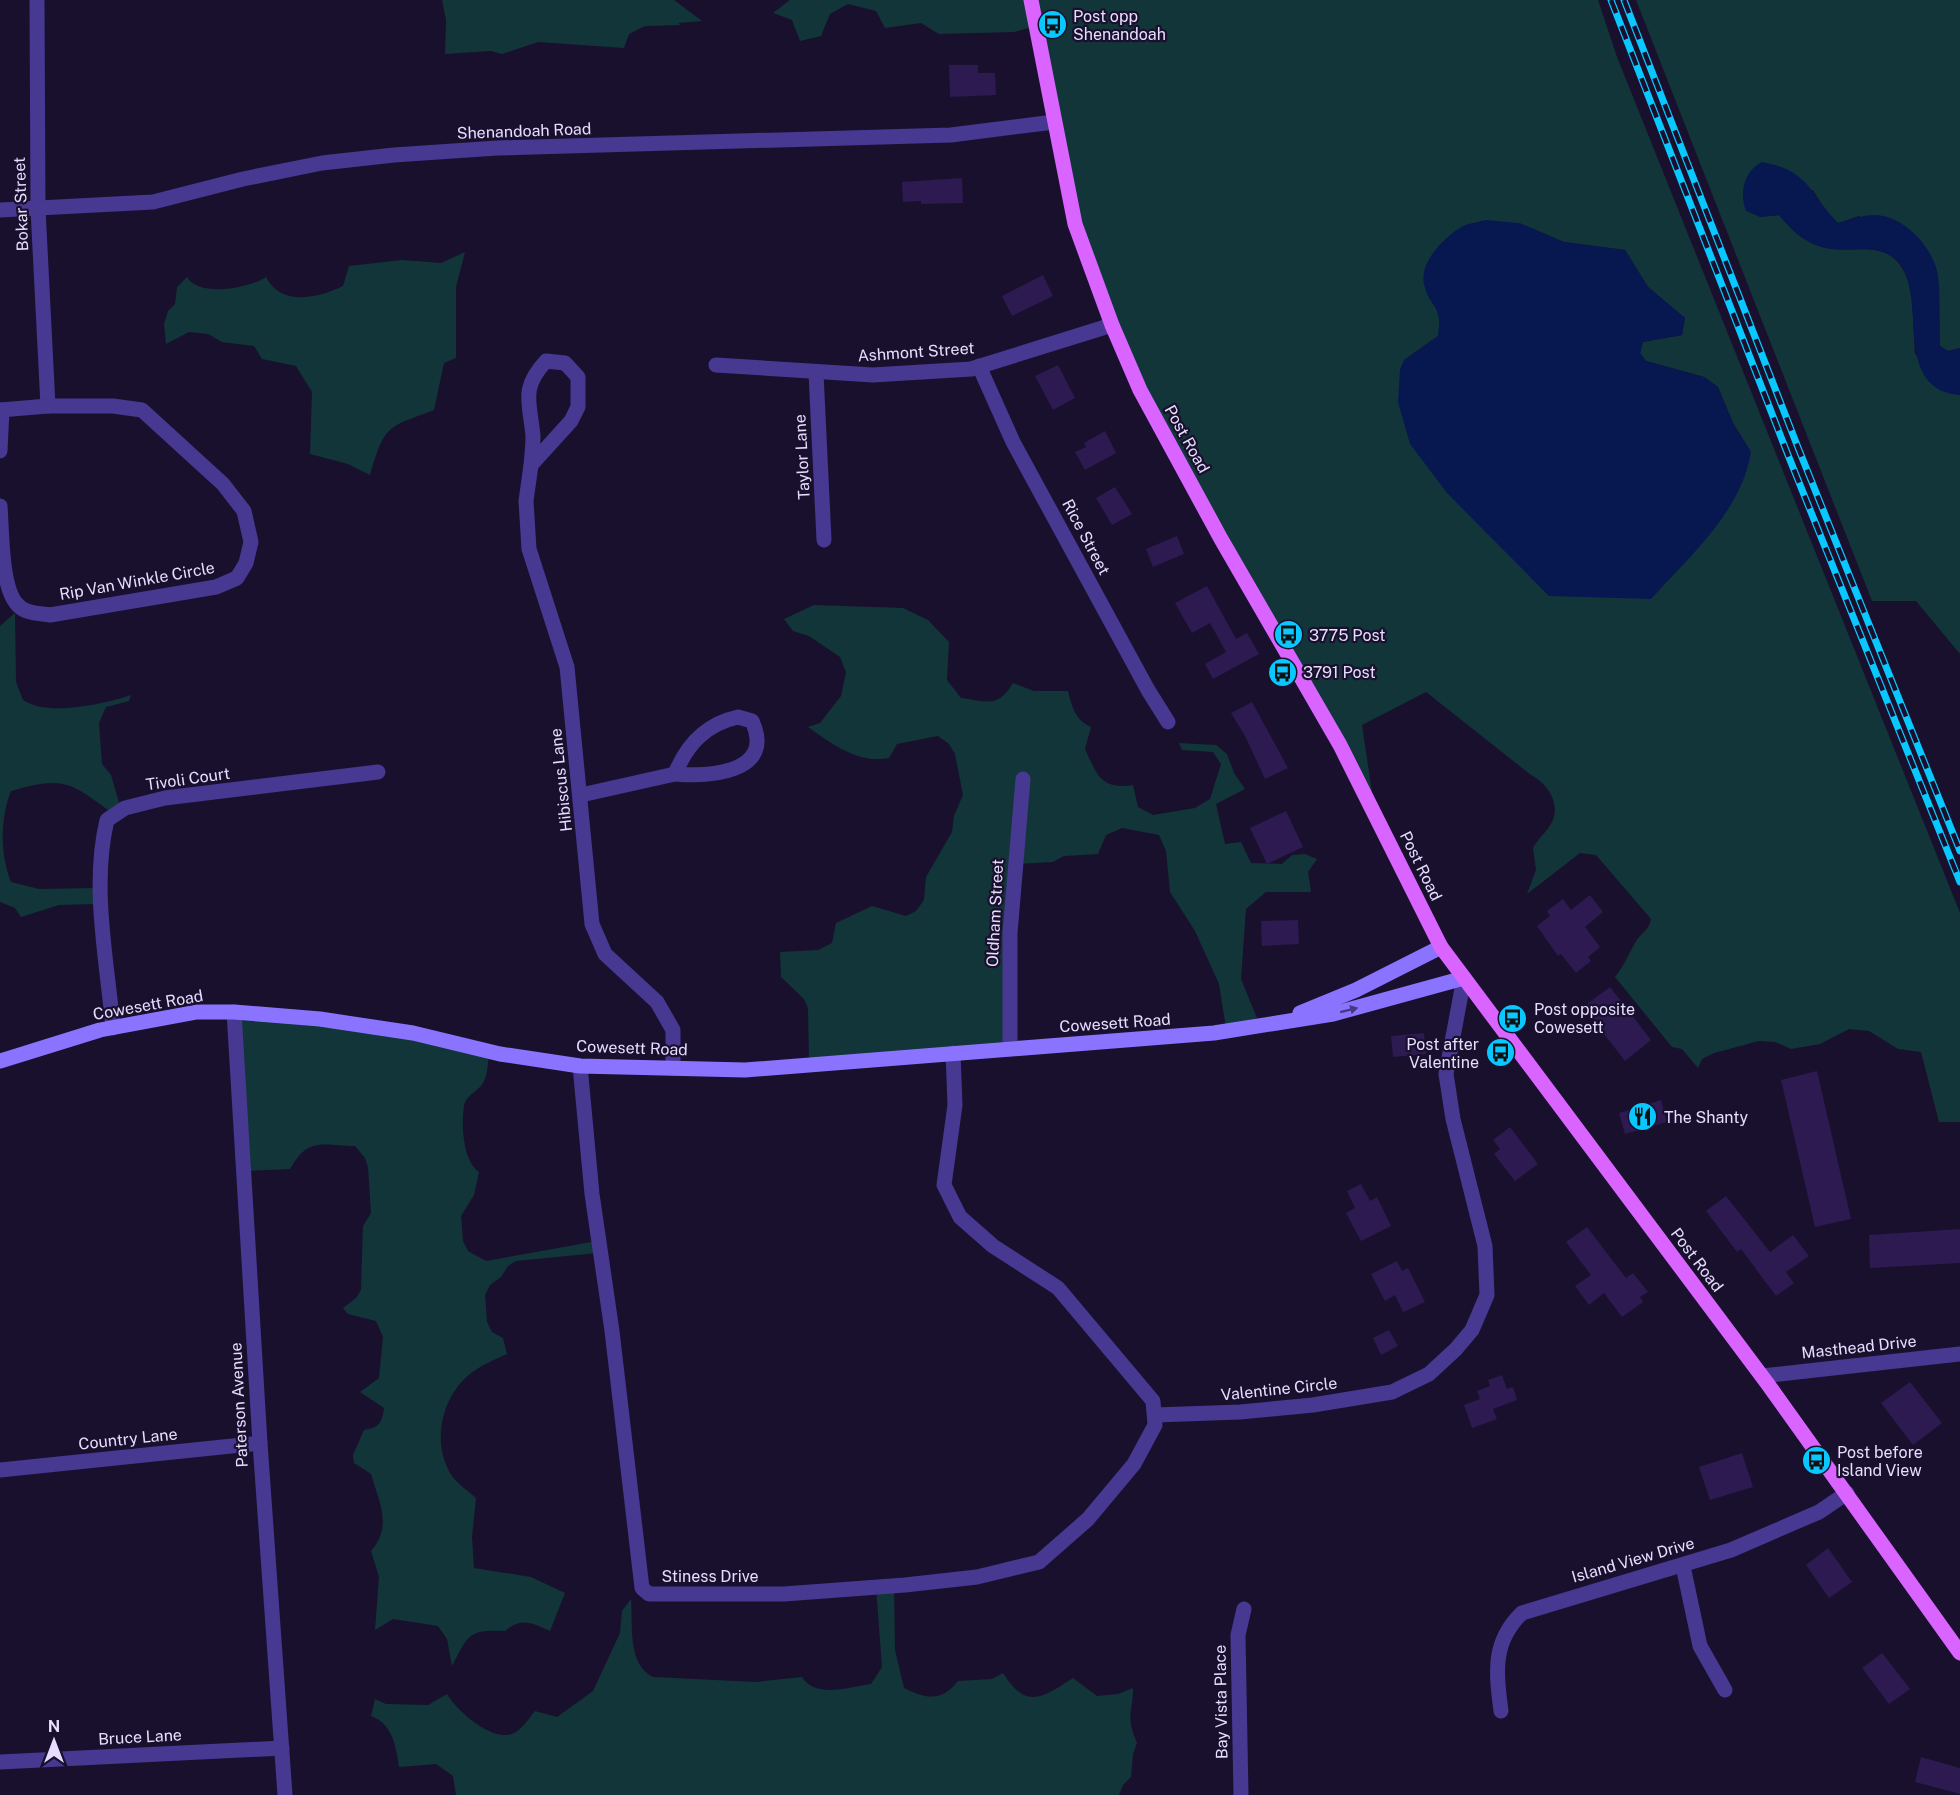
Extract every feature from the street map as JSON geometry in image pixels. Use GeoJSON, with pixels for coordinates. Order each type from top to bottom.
{"type":"FeatureCollection","features":[{"type":"Feature","properties":{"kind":"main road","name":"Post Road"},"geometry":{"type":"LineString","coordinates":[[1031,0],[1075,224],[1112,325],[1140,390],[1221,539],[1340,745],[1441,947],[1762,1376],[1960,1653]]}},
{"type":"Feature","properties":{"kind":"main road","name":"Cowesett Road"},"geometry":{"type":"LineString","coordinates":[[1271,1025],[1356,990],[1441,947]]}},
{"type":"Feature","properties":{"kind":"main road","name":"Cowesett Road"},"geometry":{"type":"LineString","coordinates":[[0,1061],[113,1028],[197,1012],[234,1012],[320,1019],[413,1033],[500,1054],[580,1066],[746,1070],[1214,1033],[1333,1014],[1464,978]]}},
{"type":"Feature","properties":{"kind":"street","name":"Bokar Street"},"geometry":{"type":"LineString","coordinates":[[37,0],[38,209],[48,406]]}},
{"type":"Feature","properties":{"kind":"street","name":"Shenandoah Road"},"geometry":{"type":"LineString","coordinates":[[0,210],[153,202],[243,178],[322,163],[394,155],[498,148],[951,135],[1054,122]]}},
{"type":"Feature","properties":{"kind":"street","name":"Ashmont Street"},"geometry":{"type":"LineString","coordinates":[[716,365],[873,375],[971,369],[1112,325]]}},
{"type":"Feature","properties":{"kind":"street","name":"Hibiscus Lane"},"geometry":{"type":"LineString","coordinates":[[531,465],[571,421],[578,407],[578,378],[566,363],[546,361],[534,373],[529,388],[528,412],[533,436],[526,501],[529,549],[567,667],[592,924],[605,954],[657,1002],[673,1030],[673,1068]]}},
{"type":"Feature","properties":{"kind":"street","name":"Rice Street"},"geometry":{"type":"LineString","coordinates":[[979,366],[1013,442],[1148,690],[1168,722]]}},
{"type":"Feature","properties":{"kind":"street","name":"Taylor Lane"},"geometry":{"type":"LineString","coordinates":[[816,373],[824,540]]}},
{"type":"Feature","properties":{"kind":"street","name":"Rip Van Winkle Circle"},"geometry":{"type":"LineString","coordinates":[[0,506],[9,586],[16,603],[28,612],[50,615],[216,587],[237,578],[246,562],[251,542],[244,511],[223,484],[142,410],[113,406],[48,406],[1,410]]}},
{"type":"Feature","properties":{"kind":"street"},"geometry":{"type":"LineString","coordinates":[[0,451],[1,410]]}},
{"type":"Feature","properties":{"kind":"street"},"geometry":{"type":"LineString","coordinates":[[581,795],[675,774],[709,774],[732,769],[751,761],[758,748],[758,732],[753,721],[738,717],[721,721],[709,728],[683,753],[675,774]]}},
{"type":"Feature","properties":{"kind":"street","name":"Tivoli Court"},"geometry":{"type":"LineString","coordinates":[[113,1028],[102,911],[100,849],[107,820],[125,808],[165,798],[378,772]]}},
{"type":"Feature","properties":{"kind":"street","name":"Oldham Street"},"geometry":{"type":"LineString","coordinates":[[1010,1049],[1010,933],[1023,779]]}},
{"type":"Feature","properties":{"kind":"street","name":"Valentine Circle"},"geometry":{"type":"LineString","coordinates":[[1155,1415],[1240,1413],[1323,1404],[1392,1392],[1429,1374],[1456,1349],[1472,1330],[1487,1295],[1485,1246],[1453,1119],[1446,1074],[1464,978]]}},
{"type":"Feature","properties":{"kind":"street","name":"Paterson Avenue"},"geometry":{"type":"LineString","coordinates":[[234,1012],[260,1443],[285,1795]]}},
{"type":"Feature","properties":{"kind":"street"},"geometry":{"type":"LineString","coordinates":[[953,1053],[955,1105],[944,1185],[960,1217],[993,1246],[1058,1288],[1154,1401],[1155,1415]]}},
{"type":"Feature","properties":{"kind":"street","name":"Stiness Drive"},"geometry":{"type":"LineString","coordinates":[[580,1066],[592,1194],[612,1331],[639,1568],[642,1588],[649,1594],[784,1594],[904,1586],[977,1577],[1040,1562],[1088,1519],[1134,1464],[1155,1425],[1155,1415]]}},
{"type":"Feature","properties":{"kind":"street","name":"Masthead Drive"},"geometry":{"type":"LineString","coordinates":[[1762,1376],[1960,1354]]}},
{"type":"Feature","properties":{"kind":"street","name":"Country Lane"},"geometry":{"type":"LineString","coordinates":[[0,1470],[260,1443]]}},
{"type":"Feature","properties":{"kind":"street","name":"Island View Drive"},"geometry":{"type":"LineString","coordinates":[[1501,1711],[1496,1671],[1501,1643],[1509,1625],[1522,1613],[1604,1586],[1683,1566],[1783,1529],[1819,1512],[1847,1493]]}},
{"type":"Feature","properties":{"kind":"street"},"geometry":{"type":"LineString","coordinates":[[1683,1566],[1700,1646],[1725,1690]]}},
{"type":"Feature","properties":{"kind":"street","name":"Bay Vista Place"},"geometry":{"type":"LineString","coordinates":[[1241,1795],[1238,1635],[1244,1609]]}},
{"type":"Feature","properties":{"kind":"street","name":"Bruce Lane"},"geometry":{"type":"LineString","coordinates":[[0,1762],[282,1748]]}},
{"type":"Feature","properties":{"kind":"green space"},"geometry":{"type":"Polygon","coordinates":[[[442,0],[674,0],[702,21],[678,23],[681,25],[645,26],[629,34],[624,48],[538,42],[502,54],[491,51],[445,54],[446,20],[442,0]]]}},
{"type":"Feature","properties":{"kind":"green space"},"geometry":{"type":"Polygon","coordinates":[[[790,0],[1598,0],[1617,57],[1960,913],[1960,1122],[1939,1122],[1921,1052],[1898,1049],[1869,1031],[1849,1029],[1820,1044],[1791,1049],[1775,1042],[1759,1041],[1714,1053],[1702,1059],[1698,1068],[1682,1049],[1672,1047],[1615,977],[1651,919],[1596,855],[1580,853],[1527,894],[1536,870],[1533,848],[1550,826],[1554,815],[1554,801],[1551,794],[1542,783],[1426,692],[1362,725],[1375,812],[1135,374],[1062,165],[1036,26],[1014,32],[939,34],[921,23],[885,28],[876,11],[848,4],[830,14],[821,36],[800,41],[792,20],[773,13],[790,0]],[[1519,223],[1425,287],[1441,316],[1438,336],[1404,360],[1751,452],[1733,423],[1718,387],[1704,377],[1646,361],[1640,353],[1643,342],[1682,335],[1685,318],[1648,287],[1625,250],[1564,242],[1519,223]]]}},
{"type":"Feature","properties":{"kind":"green space"},"geometry":{"type":"Polygon","coordinates":[[[1636,0],[1960,0],[1960,348],[1948,351],[1940,346],[1937,271],[1859,216],[1838,223],[1825,210],[1813,190],[1759,217],[1779,215],[1803,238],[1822,247],[1876,250],[1886,253],[1895,259],[1906,276],[1911,297],[1915,354],[1960,395],[1960,654],[1916,601],[1872,601],[1636,0]]]}},
{"type":"Feature","properties":{"kind":"green space"},"geometry":{"type":"Polygon","coordinates":[[[465,252],[456,287],[456,358],[444,363],[434,410],[390,430],[380,446],[370,475],[348,464],[310,454],[312,392],[296,366],[262,359],[254,346],[222,342],[208,334],[189,332],[166,344],[164,324],[168,311],[175,304],[177,287],[187,277],[202,287],[225,289],[249,285],[266,277],[281,293],[301,297],[323,294],[343,286],[349,266],[402,260],[441,263],[465,252]]]}},
{"type":"Feature","properties":{"kind":"green space"},"geometry":{"type":"Polygon","coordinates":[[[814,605],[903,608],[928,620],[949,642],[947,680],[961,698],[997,700],[1013,683],[1034,691],[1068,691],[1078,717],[1091,727],[1085,749],[1097,773],[1107,783],[1122,786],[1133,785],[1138,807],[1153,815],[1195,808],[1210,799],[1221,764],[1213,752],[1182,750],[1179,743],[1216,745],[1227,754],[1234,773],[1245,789],[1216,804],[1225,844],[1241,842],[1251,863],[1282,864],[1292,855],[1305,854],[1317,859],[1308,872],[1311,892],[1266,892],[1246,909],[1241,979],[1257,1018],[1226,1028],[1219,984],[1195,931],[1170,892],[1166,851],[1159,835],[1122,828],[1106,835],[1098,854],[1064,856],[1053,862],[1016,864],[1007,1044],[809,1061],[808,1008],[804,999],[781,977],[780,952],[818,950],[832,943],[836,923],[872,906],[906,916],[916,911],[924,900],[926,877],[952,832],[954,816],[963,795],[955,754],[949,744],[938,736],[897,744],[889,758],[878,759],[846,751],[808,727],[820,723],[841,696],[846,672],[840,657],[809,636],[793,631],[784,619],[814,605]]]}},
{"type":"Feature","properties":{"kind":"green space"},"geometry":{"type":"Polygon","coordinates":[[[15,613],[16,682],[23,700],[46,708],[61,708],[91,705],[131,695],[129,701],[106,707],[99,723],[102,764],[111,775],[121,809],[112,813],[86,794],[65,784],[42,784],[11,791],[3,825],[3,849],[11,882],[39,889],[99,888],[98,904],[59,905],[21,917],[15,908],[0,902],[0,626],[15,613]]]}},
{"type":"Feature","properties":{"kind":"green space"},"geometry":{"type":"Polygon","coordinates":[[[241,1010],[489,1053],[484,1081],[467,1098],[463,1114],[466,1151],[469,1160],[479,1172],[474,1195],[461,1216],[463,1241],[468,1251],[486,1261],[597,1241],[597,1253],[516,1261],[490,1285],[485,1295],[487,1322],[492,1332],[503,1338],[507,1354],[478,1368],[463,1380],[447,1405],[441,1434],[445,1463],[452,1476],[476,1498],[472,1537],[474,1568],[531,1577],[565,1593],[550,1631],[522,1623],[505,1631],[476,1633],[466,1641],[452,1666],[447,1639],[438,1626],[393,1619],[375,1630],[379,1577],[371,1551],[378,1542],[381,1532],[382,1514],[371,1474],[354,1463],[353,1455],[364,1430],[379,1424],[382,1417],[384,1408],[360,1392],[379,1378],[383,1337],[376,1321],[348,1314],[343,1308],[356,1298],[361,1290],[363,1226],[371,1213],[368,1167],[365,1158],[355,1146],[324,1144],[310,1147],[303,1152],[290,1169],[244,1171],[241,1010]]]}},
{"type":"Feature","properties":{"kind":"green space"},"geometry":{"type":"Polygon","coordinates":[[[894,1587],[895,1650],[904,1688],[912,1692],[927,1696],[940,1695],[946,1693],[958,1681],[992,1679],[1003,1673],[1019,1692],[1035,1697],[1052,1691],[1073,1678],[1097,1696],[1118,1694],[1133,1688],[1130,1720],[1137,1743],[1133,1754],[1131,1777],[1123,1785],[1119,1795],[456,1795],[453,1776],[436,1764],[399,1767],[395,1744],[389,1730],[371,1716],[375,1699],[386,1704],[428,1705],[447,1694],[457,1707],[473,1721],[490,1732],[499,1734],[507,1735],[516,1732],[535,1711],[557,1717],[593,1691],[620,1633],[622,1611],[631,1599],[635,1653],[645,1671],[653,1677],[756,1682],[802,1677],[808,1684],[824,1690],[871,1684],[882,1667],[876,1588],[894,1587]]]}},
{"type":"Feature","properties":{"kind":"shaded area"},"geometry":{"type":"Polygon","coordinates":[[[1762,162],[1778,166],[1799,177],[1838,223],[1865,216],[1885,216],[1905,226],[1922,242],[1929,251],[1937,271],[1940,346],[1948,351],[1960,348],[1960,395],[1940,390],[1926,378],[1915,344],[1909,284],[1903,268],[1895,259],[1877,250],[1832,249],[1815,245],[1793,230],[1779,215],[1760,217],[1746,211],[1743,190],[1747,176],[1762,162]]]}},
{"type":"Feature","properties":{"kind":"shaded area"},"geometry":{"type":"Polygon","coordinates":[[[1486,220],[1519,223],[1564,242],[1625,250],[1648,287],[1685,318],[1682,335],[1643,342],[1640,353],[1646,361],[1704,377],[1718,387],[1733,423],[1751,452],[1737,494],[1725,514],[1712,532],[1651,599],[1549,596],[1447,493],[1410,444],[1398,402],[1400,369],[1404,360],[1438,336],[1439,325],[1437,312],[1424,284],[1425,267],[1441,243],[1456,230],[1486,220]]]}},
{"type":"Feature","properties":{"kind":"building"},"geometry":{"type":"Polygon","coordinates":[[[949,65],[978,65],[978,73],[995,73],[996,95],[950,97],[949,65]]]}},
{"type":"Feature","properties":{"kind":"building"},"geometry":{"type":"Polygon","coordinates":[[[962,178],[963,203],[903,202],[902,182],[962,178]]]}},
{"type":"Feature","properties":{"kind":"building"},"geometry":{"type":"Polygon","coordinates":[[[1043,275],[1053,296],[1012,316],[1002,296],[1043,275]]]}},
{"type":"Feature","properties":{"kind":"building"},"geometry":{"type":"Polygon","coordinates":[[[1058,365],[1075,398],[1053,410],[1035,376],[1058,365]]]}},
{"type":"Feature","properties":{"kind":"building"},"geometry":{"type":"Polygon","coordinates":[[[1105,431],[1116,453],[1085,470],[1075,452],[1086,447],[1084,443],[1105,431]]]}},
{"type":"Feature","properties":{"kind":"building"},"geometry":{"type":"Polygon","coordinates":[[[1115,487],[1132,514],[1112,525],[1096,498],[1115,487]]]}},
{"type":"Feature","properties":{"kind":"building"},"geometry":{"type":"Polygon","coordinates":[[[1177,536],[1184,554],[1153,567],[1146,549],[1177,536]]]}},
{"type":"Feature","properties":{"kind":"building"},"geometry":{"type":"Polygon","coordinates":[[[1207,586],[1236,639],[1247,633],[1259,654],[1213,679],[1205,664],[1226,652],[1210,623],[1192,633],[1175,603],[1207,586]]]}},
{"type":"Feature","properties":{"kind":"building"},"geometry":{"type":"Polygon","coordinates":[[[1252,702],[1288,768],[1265,779],[1245,736],[1231,713],[1252,702]]]}},
{"type":"Feature","properties":{"kind":"building"},"geometry":{"type":"Polygon","coordinates":[[[1286,811],[1303,847],[1267,864],[1250,828],[1286,811]]]}},
{"type":"Feature","properties":{"kind":"building"},"geometry":{"type":"Polygon","coordinates":[[[1590,895],[1603,912],[1585,927],[1600,947],[1588,957],[1591,961],[1576,973],[1561,954],[1558,956],[1537,926],[1550,916],[1547,911],[1563,899],[1571,910],[1590,895]]]}},
{"type":"Feature","properties":{"kind":"building"},"geometry":{"type":"Polygon","coordinates":[[[1298,920],[1299,944],[1262,946],[1261,921],[1298,920]]]}},
{"type":"Feature","properties":{"kind":"building"},"geometry":{"type":"Polygon","coordinates":[[[1610,987],[1651,1040],[1625,1061],[1583,1007],[1610,987]]]}},
{"type":"Feature","properties":{"kind":"building"},"geometry":{"type":"Polygon","coordinates":[[[1424,1033],[1426,1054],[1393,1057],[1391,1036],[1424,1033]]]}},
{"type":"Feature","properties":{"kind":"building"},"geometry":{"type":"Polygon","coordinates":[[[1817,1071],[1851,1219],[1815,1227],[1781,1080],[1817,1071]]]}},
{"type":"Feature","properties":{"kind":"building","name":"The Shanty"},"geometry":{"type":"Polygon","coordinates":[[[1661,1100],[1667,1122],[1625,1134],[1619,1113],[1661,1100]]]}},
{"type":"Feature","properties":{"kind":"building"},"geometry":{"type":"Polygon","coordinates":[[[1510,1127],[1538,1164],[1515,1181],[1494,1154],[1500,1149],[1493,1140],[1510,1127]]]}},
{"type":"Feature","properties":{"kind":"building"},"geometry":{"type":"Polygon","coordinates":[[[1361,1184],[1370,1201],[1377,1197],[1391,1226],[1361,1241],[1346,1213],[1355,1208],[1347,1191],[1361,1184]]]}},
{"type":"Feature","properties":{"kind":"building"},"geometry":{"type":"Polygon","coordinates":[[[1726,1196],[1770,1252],[1793,1235],[1809,1256],[1786,1272],[1794,1283],[1776,1296],[1741,1249],[1737,1252],[1706,1211],[1726,1196]]]}},
{"type":"Feature","properties":{"kind":"building"},"geometry":{"type":"Polygon","coordinates":[[[1587,1227],[1626,1278],[1633,1273],[1648,1292],[1640,1297],[1643,1302],[1622,1317],[1604,1293],[1589,1305],[1575,1286],[1591,1275],[1566,1242],[1587,1227]]]}},
{"type":"Feature","properties":{"kind":"building"},"geometry":{"type":"Polygon","coordinates":[[[1960,1229],[1960,1263],[1870,1268],[1869,1235],[1960,1229]]]}},
{"type":"Feature","properties":{"kind":"building"},"geometry":{"type":"Polygon","coordinates":[[[1397,1261],[1402,1271],[1408,1268],[1425,1302],[1403,1312],[1395,1295],[1385,1301],[1371,1274],[1397,1261]]]}},
{"type":"Feature","properties":{"kind":"building"},"geometry":{"type":"Polygon","coordinates":[[[1389,1330],[1398,1346],[1381,1355],[1373,1338],[1389,1330]]]}},
{"type":"Feature","properties":{"kind":"building"},"geometry":{"type":"Polygon","coordinates":[[[1502,1375],[1507,1389],[1513,1387],[1517,1400],[1493,1409],[1497,1419],[1472,1428],[1464,1405],[1480,1399],[1477,1391],[1490,1386],[1488,1380],[1502,1375]]]}},
{"type":"Feature","properties":{"kind":"building"},"geometry":{"type":"Polygon","coordinates":[[[1910,1382],[1942,1423],[1913,1445],[1881,1403],[1910,1382]]]}},
{"type":"Feature","properties":{"kind":"building"},"geometry":{"type":"Polygon","coordinates":[[[1742,1453],[1753,1487],[1710,1500],[1699,1467],[1742,1453]]]}},
{"type":"Feature","properties":{"kind":"building"},"geometry":{"type":"Polygon","coordinates":[[[1828,1548],[1852,1582],[1829,1598],[1806,1565],[1828,1548]]]}},
{"type":"Feature","properties":{"kind":"building"},"geometry":{"type":"Polygon","coordinates":[[[1882,1653],[1910,1689],[1889,1704],[1862,1668],[1882,1653]]]}},
{"type":"Feature","properties":{"kind":"building"},"geometry":{"type":"Polygon","coordinates":[[[1921,1757],[1960,1768],[1960,1794],[1915,1782],[1921,1757]]]}},
{"type":"Feature","properties":{"kind":"railway"},"geometry":{"type":"LineString","coordinates":[[1611,0],[1788,455],[1960,882]]}},
{"type":"Feature","properties":{"kind":"railway"},"geometry":{"type":"LineString","coordinates":[[1624,0],[1797,445],[1960,851]]}},
{"type":"Feature","properties":{"kind":"place","name":"Post opp Shenandoah"},"geometry":{"type":"Point","coordinates":[1052,25]}},
{"type":"Feature","properties":{"kind":"place","name":"3775 Post"},"geometry":{"type":"Point","coordinates":[1288,635]}},
{"type":"Feature","properties":{"kind":"place","name":"3791 Post"},"geometry":{"type":"Point","coordinates":[1282,672]}},
{"type":"Feature","properties":{"kind":"place","name":"Post opposite Cowesett"},"geometry":{"type":"Point","coordinates":[1513,1018]}},
{"type":"Feature","properties":{"kind":"place","name":"Post after Valentine"},"geometry":{"type":"Point","coordinates":[1500,1053]}},
{"type":"Feature","properties":{"kind":"place","name":"The Shanty"},"geometry":{"type":"Point","coordinates":[1643,1117]}},
{"type":"Feature","properties":{"kind":"place","name":"Post before Island View"},"geometry":{"type":"Point","coordinates":[1816,1461]}}]}
